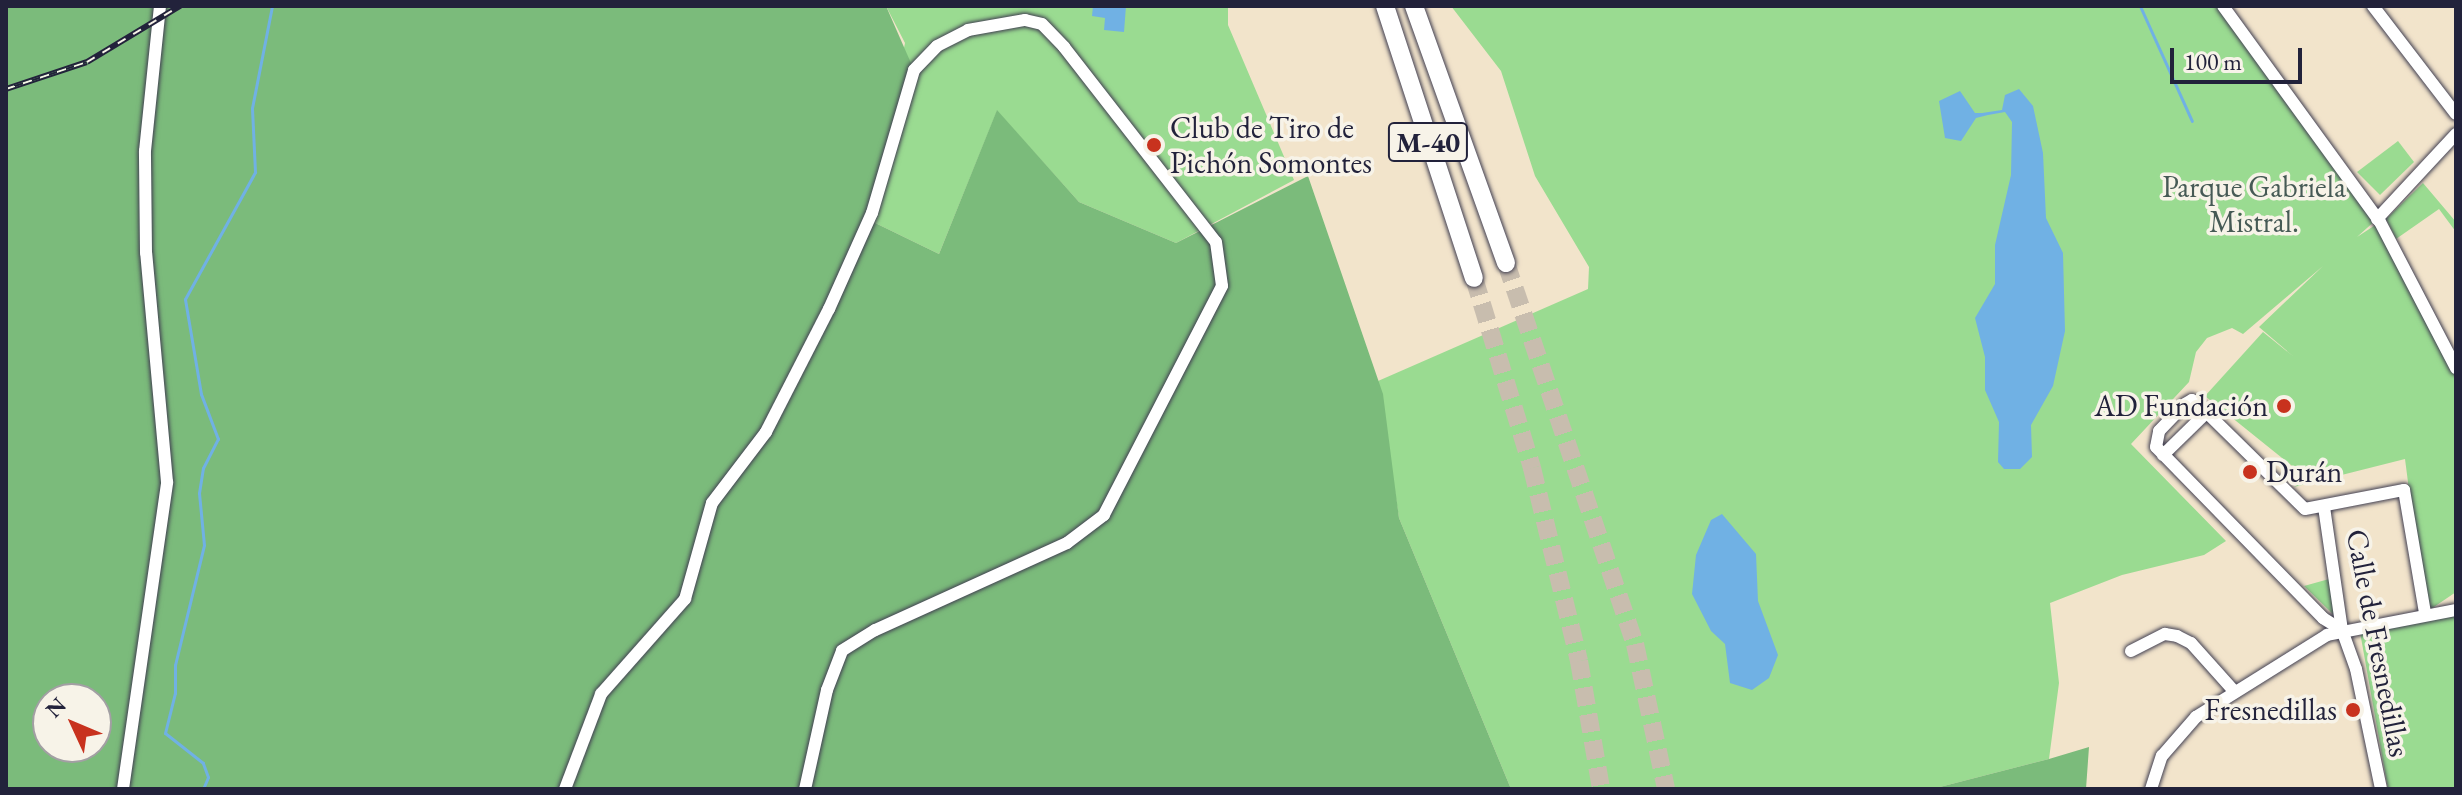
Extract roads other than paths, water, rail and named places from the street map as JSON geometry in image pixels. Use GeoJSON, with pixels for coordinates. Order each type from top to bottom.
{"type":"FeatureCollection","features":[{"type":"Feature","properties":{"kind":"highway","name":"M-40"},"geometry":{"type":"LineString","coordinates":[[1385,6],[1474,278]]}},
{"type":"Feature","properties":{"kind":"highway","name":"M-40"},"geometry":{"type":"LineString","coordinates":[[1414,6],[1506,263]]}},
{"type":"Feature","properties":{"kind":"street"},"geometry":{"type":"LineString","coordinates":[[123,789],[167,482],[146,253],[145,166],[160,6]]}},
{"type":"Feature","properties":{"kind":"street"},"geometry":{"type":"LineString","coordinates":[[2223,6],[2377,219],[2456,368]]}},
{"type":"Feature","properties":{"kind":"street"},"geometry":{"type":"LineString","coordinates":[[2373,6],[2456,114]]}},
{"type":"Feature","properties":{"kind":"street"},"geometry":{"type":"LineString","coordinates":[[565,789],[601,694],[685,599],[712,503],[766,432],[829,309],[872,213],[914,70],[937,46],[968,30],[1025,20],[1042,24],[1216,242],[1222,286],[1104,515],[1067,543],[875,630],[842,651],[827,690],[805,789]]}},
{"type":"Feature","properties":{"kind":"street"},"geometry":{"type":"LineString","coordinates":[[2377,219],[2456,134]]}},
{"type":"Feature","properties":{"kind":"street"},"geometry":{"type":"LineString","coordinates":[[2342,630],[2323,618],[2163,455],[2155,439],[2185,404],[2192,400],[2305,509],[2404,490],[2429,612]]}},
{"type":"Feature","properties":{"kind":"street"},"geometry":{"type":"LineString","coordinates":[[2163,455],[2206,413]]}},
{"type":"Feature","properties":{"kind":"street","name":"Calle de Fresnedillas"},"geometry":{"type":"LineString","coordinates":[[2324,507],[2344,611],[2342,630],[2356,669],[2381,789]]}},
{"type":"Feature","properties":{"kind":"street"},"geometry":{"type":"LineString","coordinates":[[2429,612],[2456,599]]}},
{"type":"Feature","properties":{"kind":"street"},"geometry":{"type":"LineString","coordinates":[[2151,789],[2162,756],[2177,735],[2234,691],[2342,630],[2429,612],[2456,610]]}},
{"type":"Feature","properties":{"kind":"street"},"geometry":{"type":"LineString","coordinates":[[2131,651],[2165,634],[2177,636],[2191,643],[2234,691]]}},
{"type":"Feature","properties":{"kind":"water"},"geometry":{"type":"Polygon","coordinates":[[[1093,6],[1126,6],[1124,32],[1104,30],[1105,18],[1092,16],[1093,6]]]}},
{"type":"Feature","properties":{"kind":"water"},"geometry":{"type":"Polygon","coordinates":[[[2019,89],[2033,106],[2043,153],[2046,218],[2063,253],[2065,331],[2053,386],[2031,425],[2032,457],[2020,469],[2004,469],[1998,462],[1999,422],[1985,390],[1985,357],[1975,318],[1995,284],[1995,245],[2011,175],[2012,122],[2005,112],[1988,115],[1976,118],[1961,141],[1945,138],[1939,101],[1960,91],[1975,113],[2002,110],[2005,95],[2019,89]]]}},
{"type":"Feature","properties":{"kind":"water"},"geometry":{"type":"Polygon","coordinates":[[[1722,514],[1756,554],[1758,601],[1778,655],[1769,678],[1752,690],[1730,683],[1725,644],[1711,631],[1692,594],[1696,555],[1711,520],[1722,514]]]}},
{"type":"Feature","properties":{"kind":"waterway"},"geometry":{"type":"LineString","coordinates":[[203,789],[208,777],[203,763],[165,733],[175,693],[175,665],[204,545],[199,493],[203,468],[218,439],[201,394],[185,299],[255,172],[252,108],[272,6]]}},
{"type":"Feature","properties":{"kind":"waterway"},"geometry":{"type":"LineString","coordinates":[[2140,6],[2192,121]]}},
{"type":"Feature","properties":{"kind":"tunnel"},"geometry":{"type":"LineString","coordinates":[[1506,263],[1635,644],[1666,789]]}},
{"type":"Feature","properties":{"kind":"tunnel"},"geometry":{"type":"LineString","coordinates":[[1474,278],[1532,468],[1579,661],[1601,789]]}},
{"type":"Feature","properties":{"kind":"railway"},"geometry":{"type":"LineString","coordinates":[[6,89],[87,62],[180,6]]}},
{"type":"Feature","properties":{"kind":"place","name":"Club de Tiro de Pichón Somontes"},"geometry":{"type":"Point","coordinates":[1154,145]}},
{"type":"Feature","properties":{"kind":"place","name":"AD Fundación"},"geometry":{"type":"Point","coordinates":[2284,406]}},
{"type":"Feature","properties":{"kind":"place","name":"Durán"},"geometry":{"type":"Point","coordinates":[2250,472]}},
{"type":"Feature","properties":{"kind":"place","name":"Fresnedillas"},"geometry":{"type":"Point","coordinates":[2353,710]}},
{"type":"Feature","properties":{"kind":"park label","name":"Parque Gabriela Mistral."},"geometry":{"type":"Point","coordinates":[2254,204]}}]}
